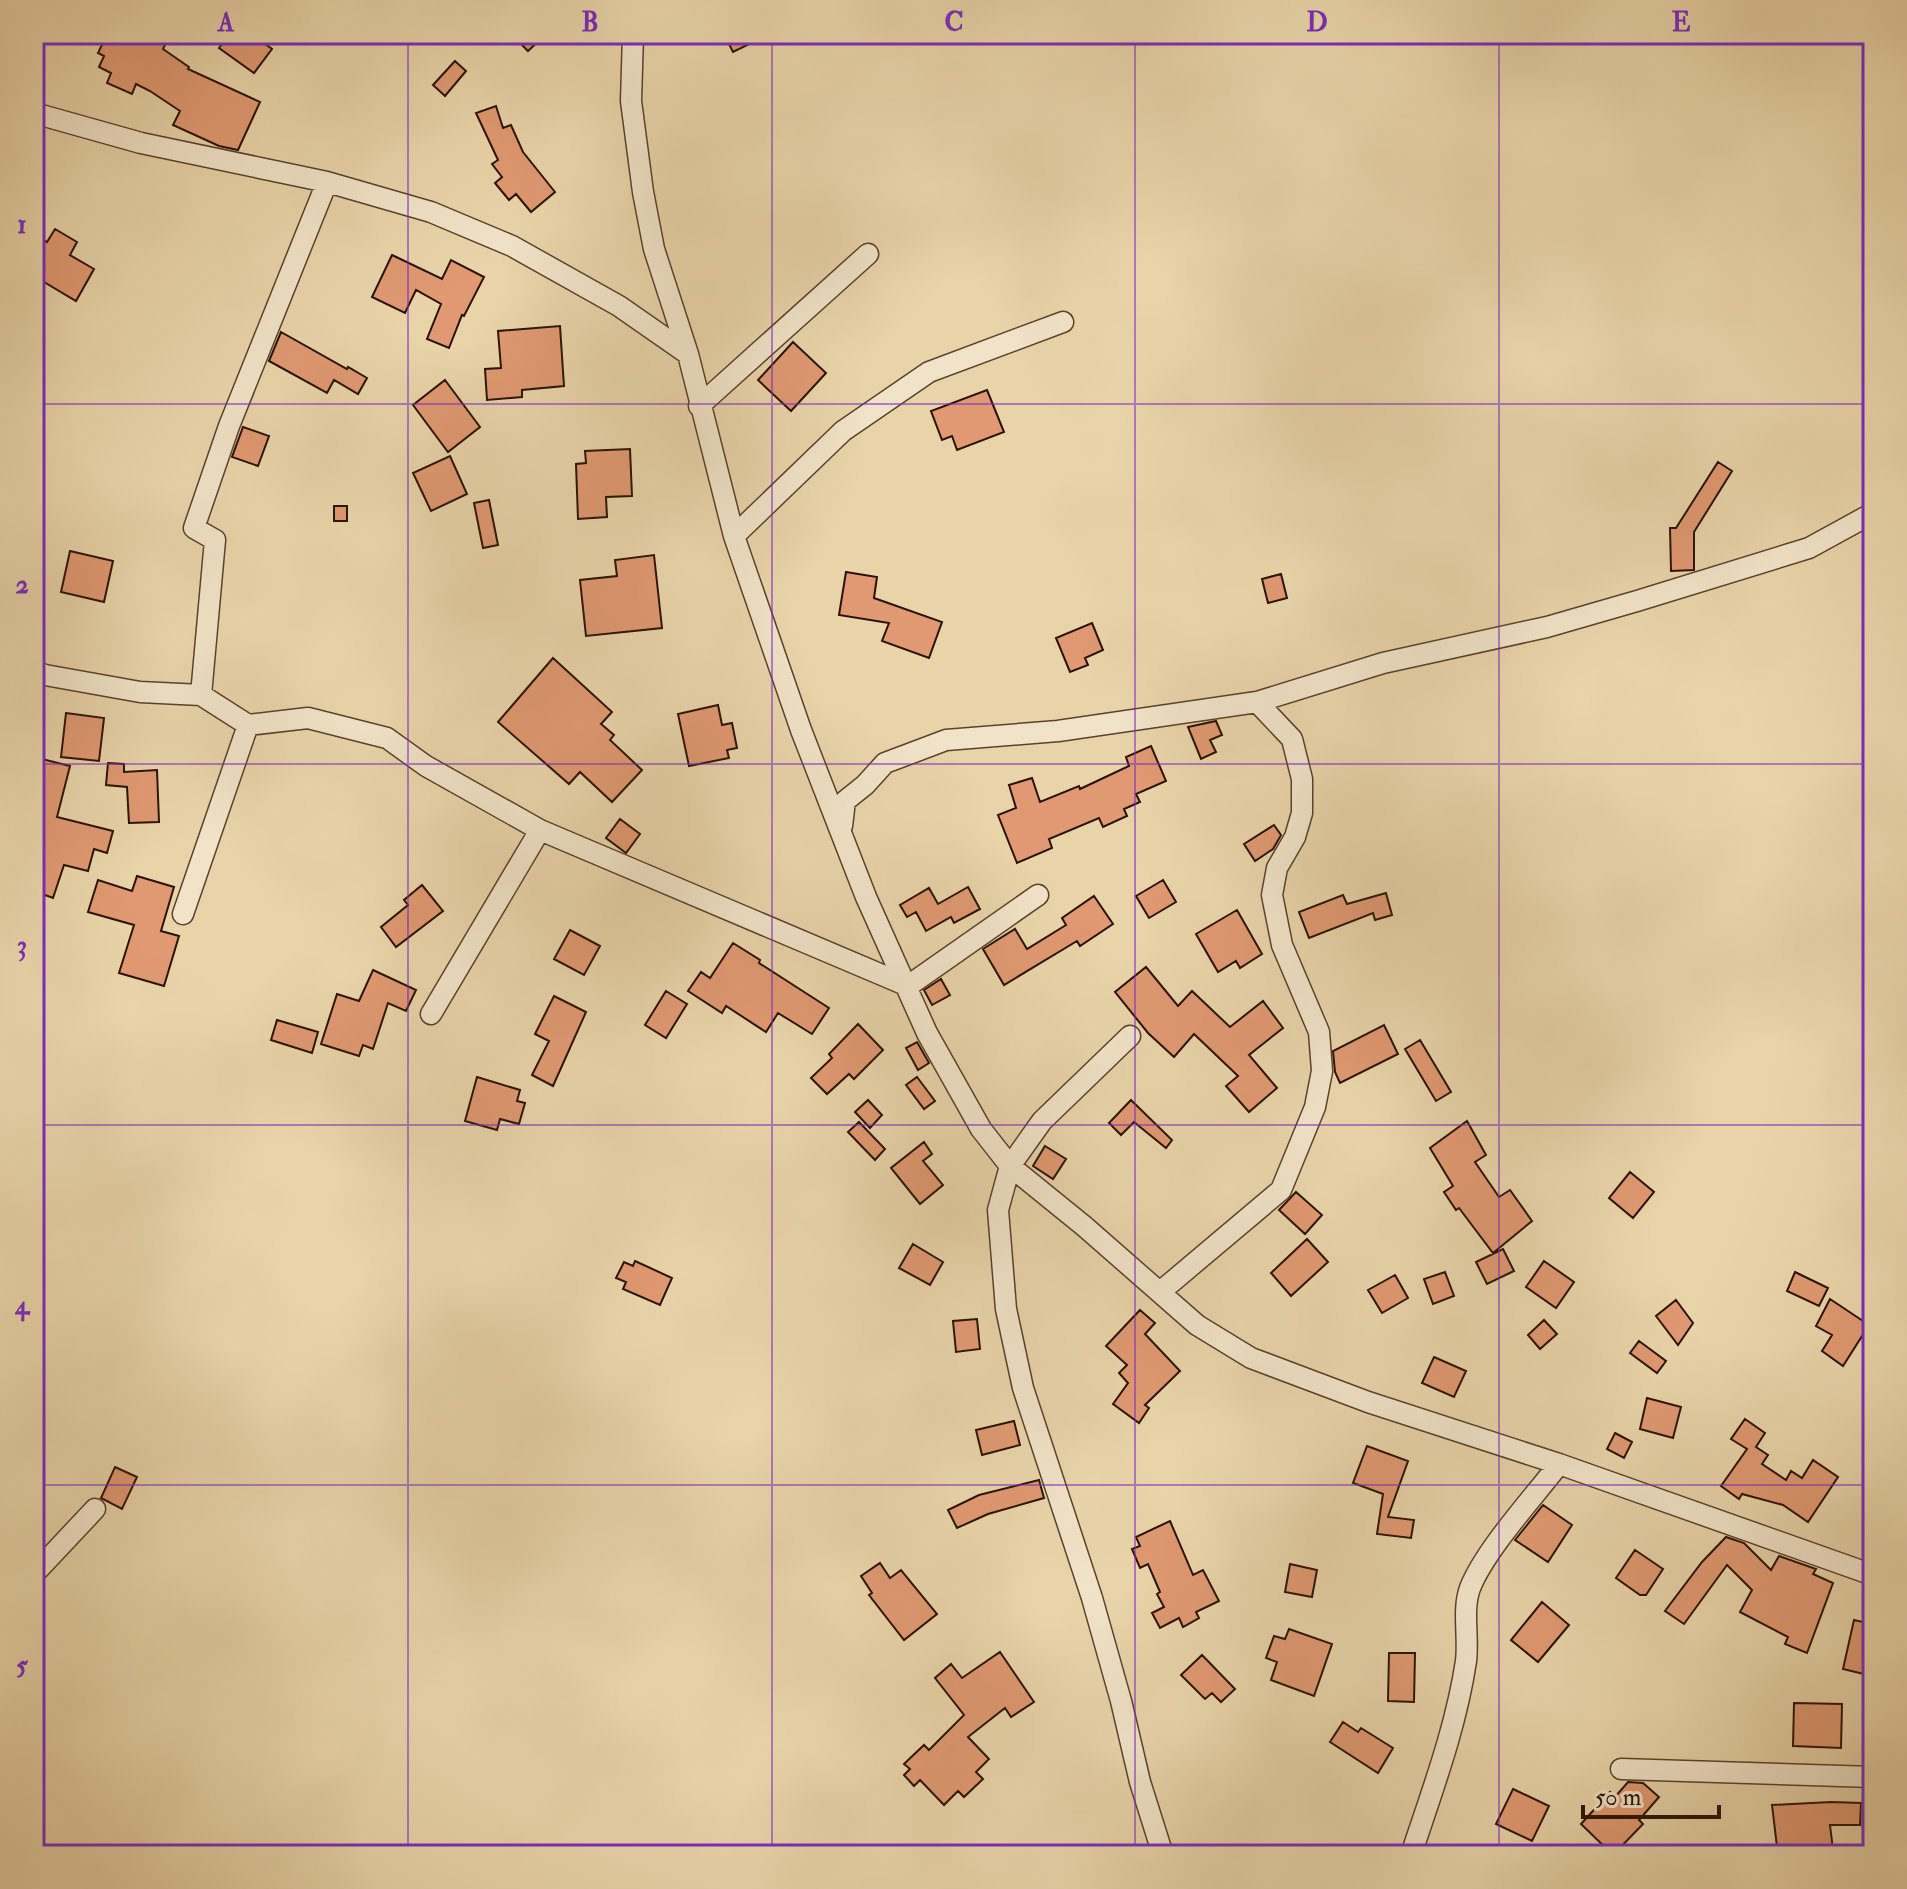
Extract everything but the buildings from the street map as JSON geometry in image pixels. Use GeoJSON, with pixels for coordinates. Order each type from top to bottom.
{"type":"FeatureCollection","features":[{"type":"Feature","properties":{"kind":"street"},"geometry":{"type":"LineString","coordinates":[[633,34],[631,101],[654,249],[688,354],[734,536],[801,730],[866,897],[927,1033],[981,1129],[1010,1166],[1197,1325],[1251,1358],[1368,1402],[1559,1464],[1873,1575]]}},
{"type":"Feature","properties":{"kind":"street"},"geometry":{"type":"LineString","coordinates":[[34,113],[141,143],[327,182],[431,212],[512,246],[619,306],[688,354]]}},
{"type":"Feature","properties":{"kind":"street"},"geometry":{"type":"LineString","coordinates":[[201,695],[215,540],[194,528],[229,426],[327,182]]}},
{"type":"Feature","properties":{"kind":"street"},"geometry":{"type":"LineString","coordinates":[[699,406],[868,254]]}},
{"type":"Feature","properties":{"kind":"street"},"geometry":{"type":"LineString","coordinates":[[734,536],[843,431],[929,372],[1063,322]]}},
{"type":"Feature","properties":{"kind":"street"},"geometry":{"type":"LineString","coordinates":[[841,830],[845,801],[885,763],[946,740],[1058,731],[1257,702],[1383,663],[1547,627],[1637,601],[1809,548],[1873,513]]}},
{"type":"Feature","properties":{"kind":"street"},"geometry":{"type":"LineString","coordinates":[[34,671],[140,692],[201,695],[248,725],[308,718],[387,738],[426,766],[540,830],[908,986]]}},
{"type":"Feature","properties":{"kind":"street"},"geometry":{"type":"LineString","coordinates":[[1160,1292],[1281,1190],[1315,1107],[1322,1071],[1319,1032],[1282,945],[1272,895],[1277,868],[1295,837],[1302,813],[1302,779],[1292,739],[1257,702]]}},
{"type":"Feature","properties":{"kind":"street"},"geometry":{"type":"LineString","coordinates":[[183,914],[248,725]]}},
{"type":"Feature","properties":{"kind":"street"},"geometry":{"type":"LineString","coordinates":[[431,1014],[540,830]]}},
{"type":"Feature","properties":{"kind":"street"},"geometry":{"type":"LineString","coordinates":[[908,986],[1038,895]]}},
{"type":"Feature","properties":{"kind":"street"},"geometry":{"type":"LineString","coordinates":[[1130,1036],[1042,1121],[1010,1166],[998,1210],[1006,1309],[1023,1388],[1092,1598],[1140,1782],[1163,1855]]}},
{"type":"Feature","properties":{"kind":"street"},"geometry":{"type":"LineString","coordinates":[[1411,1855],[1444,1758],[1459,1693],[1466,1659],[1466,1599],[1472,1584],[1509,1527],[1559,1464]]}},
{"type":"Feature","properties":{"kind":"street"},"geometry":{"type":"LineString","coordinates":[[34,1574],[95,1509]]}},
{"type":"Feature","properties":{"kind":"street"},"geometry":{"type":"LineString","coordinates":[[1621,1769],[1873,1777]]}},
{"type":"Feature","properties":{"kind":"street"},"geometry":{"type":"LineString","coordinates":[[1873,1807],[1873,1827]]}}]}
